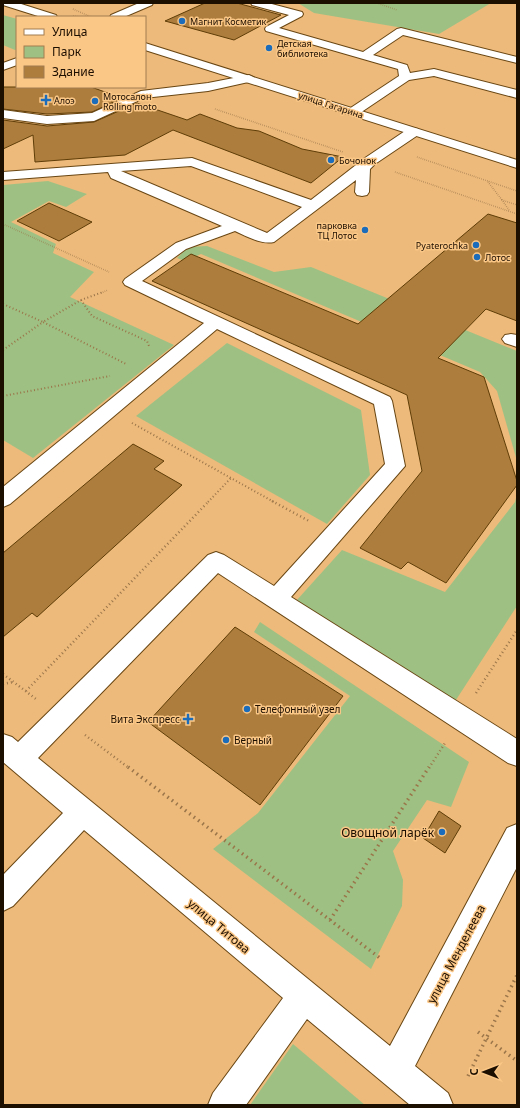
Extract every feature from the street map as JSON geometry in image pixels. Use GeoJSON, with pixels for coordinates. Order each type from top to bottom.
{"type":"FeatureCollection","features":[{"type":"Feature","properties":{"kind":"main road"},"geometry":{"type":"LineString","coordinates":[[7,3],[49,16]]}},
{"type":"Feature","properties":{"kind":"main road"},"geometry":{"type":"LineString","coordinates":[[117,16],[148,3]]}},
{"type":"Feature","properties":{"kind":"main road"},"geometry":{"type":"LineString","coordinates":[[258,3],[298,14],[270,29],[364,56],[404,72],[434,72],[517,94]]}},
{"type":"Feature","properties":{"kind":"main road"},"geometry":{"type":"LineString","coordinates":[[364,56],[405,29],[517,60]]}},
{"type":"Feature","properties":{"kind":"main road","name":"улица Гагарина"},"geometry":{"type":"LineString","coordinates":[[146,46],[517,164]]}},
{"type":"Feature","properties":{"kind":"main road"},"geometry":{"type":"LineString","coordinates":[[3,67],[16,61]]}},
{"type":"Feature","properties":{"kind":"main road"},"geometry":{"type":"LineString","coordinates":[[353,112],[404,72]]}},
{"type":"Feature","properties":{"kind":"main road"},"geometry":{"type":"LineString","coordinates":[[3,114],[47,120],[94,117],[141,95],[208,87],[249,79]]}},
{"type":"Feature","properties":{"kind":"main road"},"geometry":{"type":"LineString","coordinates":[[113,169],[116,175],[269,239],[366,164],[413,132]]}},
{"type":"Feature","properties":{"kind":"main road"},"geometry":{"type":"LineString","coordinates":[[3,176],[192,162],[313,206]]}},
{"type":"Feature","properties":{"kind":"main road"},"geometry":{"type":"LineString","coordinates":[[362,192],[366,164]]}},
{"type":"Feature","properties":{"kind":"main road"},"geometry":{"type":"LineString","coordinates":[[236,226],[181,246],[131,282],[384,401],[395,466],[276,598]]}},
{"type":"Feature","properties":{"kind":"main road"},"geometry":{"type":"LineString","coordinates":[[3,498],[215,322]]}},
{"type":"Feature","properties":{"kind":"main road"},"geometry":{"type":"LineString","coordinates":[[11,753],[61,717],[216,561],[276,598],[517,754]]}},
{"type":"Feature","properties":{"kind":"main road","name":"улица Титова"},"geometry":{"type":"LineString","coordinates":[[11,753],[436,1105]]}},
{"type":"Feature","properties":{"kind":"main road"},"geometry":{"type":"LineString","coordinates":[[3,896],[82,812]]}},
{"type":"Feature","properties":{"kind":"main road","name":"улица Менделеева"},"geometry":{"type":"LineString","coordinates":[[395,1070],[517,838]]}},
{"type":"Feature","properties":{"kind":"main road"},"geometry":{"type":"LineString","coordinates":[[225,1105],[304,996]]}},
{"type":"Feature","properties":{"kind":"path"},"geometry":{"type":"LineString","coordinates":[[377,3],[399,10]]}},
{"type":"Feature","properties":{"kind":"path"},"geometry":{"type":"LineString","coordinates":[[168,91],[366,164],[391,170],[517,214]]}},
{"type":"Feature","properties":{"kind":"path"},"geometry":{"type":"LineString","coordinates":[[488,182],[510,211]]}},
{"type":"Feature","properties":{"kind":"path"},"geometry":{"type":"LineString","coordinates":[[502,200],[517,205]]}},
{"type":"Feature","properties":{"kind":"path"},"geometry":{"type":"LineString","coordinates":[[3,224],[131,282]]}},
{"type":"Feature","properties":{"kind":"path"},"geometry":{"type":"LineString","coordinates":[[3,350],[43,322],[81,300],[109,290]]}},
{"type":"Feature","properties":{"kind":"path"},"geometry":{"type":"LineString","coordinates":[[3,304],[43,322],[132,367],[154,372],[147,341],[92,316],[81,300]]}},
{"type":"Feature","properties":{"kind":"path"},"geometry":{"type":"LineString","coordinates":[[3,396],[110,376],[132,367]]}},
{"type":"Feature","properties":{"kind":"path"},"geometry":{"type":"LineString","coordinates":[[108,410],[334,535]]}},
{"type":"Feature","properties":{"kind":"path"},"geometry":{"type":"LineString","coordinates":[[26,691],[231,478]]}},
{"type":"Feature","properties":{"kind":"path"},"geometry":{"type":"LineString","coordinates":[[330,920],[517,630]]}},
{"type":"Feature","properties":{"kind":"path"},"geometry":{"type":"LineString","coordinates":[[3,674],[380,958]]}},
{"type":"Feature","properties":{"kind":"path"},"geometry":{"type":"LineString","coordinates":[[3,684],[14,682]]}},
{"type":"Feature","properties":{"kind":"path"},"geometry":{"type":"LineString","coordinates":[[468,1076],[517,975]]}},
{"type":"Feature","properties":{"kind":"path"},"geometry":{"type":"LineString","coordinates":[[478,1032],[517,1061]]}},
{"type":"Feature","properties":{"kind":"green space"},"geometry":{"type":"Polygon","coordinates":[[[298,3],[491,3],[439,34],[314,13],[298,3]]]}},
{"type":"Feature","properties":{"kind":"green space"},"geometry":{"type":"Polygon","coordinates":[[[3,15],[16,19],[16,50],[3,45],[3,15]]]}},
{"type":"Feature","properties":{"kind":"green space"},"geometry":{"type":"Polygon","coordinates":[[[48,181],[87,194],[66,207],[49,201],[11,222],[56,244],[53,253],[94,272],[70,297],[174,345],[33,458],[3,440],[3,185],[48,181]]]}},
{"type":"Feature","properties":{"kind":"green space"},"geometry":{"type":"Polygon","coordinates":[[[207,246],[274,272],[311,267],[517,351],[517,461],[497,391],[480,372],[201,254],[185,261],[177,258],[188,247],[207,246]]]}},
{"type":"Feature","properties":{"kind":"green space"},"geometry":{"type":"Polygon","coordinates":[[[227,343],[361,410],[370,475],[327,524],[136,416],[227,343]]]}},
{"type":"Feature","properties":{"kind":"green space"},"geometry":{"type":"Polygon","coordinates":[[[517,494],[517,606],[454,703],[296,601],[342,550],[445,592],[515,502],[517,494]]]}},
{"type":"Feature","properties":{"kind":"green space"},"geometry":{"type":"Polygon","coordinates":[[[260,622],[469,762],[451,807],[427,800],[393,851],[403,880],[402,906],[371,969],[213,849],[258,813],[350,696],[254,632],[260,622]]]}},
{"type":"Feature","properties":{"kind":"green space"},"geometry":{"type":"Polygon","coordinates":[[[293,1044],[365,1105],[250,1105],[293,1044]]]}},
{"type":"Feature","properties":{"kind":"building"},"geometry":{"type":"Polygon","coordinates":[[[205,3],[237,3],[281,15],[234,40],[165,21],[205,3]]]}},
{"type":"Feature","properties":{"kind":"building"},"geometry":{"type":"Polygon","coordinates":[[[3,87],[94,88],[122,98],[92,112],[47,114],[3,109],[3,87]]]}},
{"type":"Feature","properties":{"kind":"building"},"geometry":{"type":"Polygon","coordinates":[[[137,103],[187,120],[200,114],[237,128],[259,131],[302,149],[343,157],[311,183],[173,130],[125,155],[35,162],[33,135],[3,149],[3,120],[47,126],[94,122],[137,103]]]}},
{"type":"Feature","properties":{"kind":"building"},"geometry":{"type":"Polygon","coordinates":[[[49,203],[92,222],[59,241],[17,221],[49,203]]]}},
{"type":"Feature","properties":{"kind":"building"},"geometry":{"type":"Polygon","coordinates":[[[488,214],[517,223],[517,321],[486,309],[438,358],[484,377],[517,485],[446,583],[408,562],[401,569],[360,548],[422,471],[407,395],[152,281],[191,254],[358,324],[488,214]]]}},
{"type":"Feature","properties":{"kind":"building"},"geometry":{"type":"Polygon","coordinates":[[[133,444],[164,461],[154,469],[182,485],[37,617],[32,613],[3,637],[3,553],[133,444]]]}},
{"type":"Feature","properties":{"kind":"building","name":"Телефонный узел"},"geometry":{"type":"Polygon","coordinates":[[[235,627],[343,696],[260,805],[148,722],[235,627]]]}},
{"type":"Feature","properties":{"kind":"building","name":"Овощной ларёк"},"geometry":{"type":"Polygon","coordinates":[[[439,811],[461,826],[445,853],[423,838],[439,811]]]}},
{"type":"Feature","properties":{"kind":"place","name":"Магнит Косметик"},"geometry":{"type":"Point","coordinates":[182,21]}},
{"type":"Feature","properties":{"kind":"place","name":"Детская библиотека"},"geometry":{"type":"Point","coordinates":[269,48]}},
{"type":"Feature","properties":{"kind":"place","name":"Алоэ"},"geometry":{"type":"Point","coordinates":[46,100]}},
{"type":"Feature","properties":{"kind":"place","name":"Мотосалон Rolling moto"},"geometry":{"type":"Point","coordinates":[95,101]}},
{"type":"Feature","properties":{"kind":"place","name":"Бочонок"},"geometry":{"type":"Point","coordinates":[331,160]}},
{"type":"Feature","properties":{"kind":"place","name":"парковка ТЦ Лотос"},"geometry":{"type":"Point","coordinates":[365,230]}},
{"type":"Feature","properties":{"kind":"place","name":"Pyaterochka"},"geometry":{"type":"Point","coordinates":[476,245]}},
{"type":"Feature","properties":{"kind":"place","name":"Лотос"},"geometry":{"type":"Point","coordinates":[477,257]}},
{"type":"Feature","properties":{"kind":"place","name":"Телефонный узел"},"geometry":{"type":"Point","coordinates":[247,709]}},
{"type":"Feature","properties":{"kind":"place","name":"Вита Экспресс"},"geometry":{"type":"Point","coordinates":[188,719]}},
{"type":"Feature","properties":{"kind":"place","name":"Верный"},"geometry":{"type":"Point","coordinates":[226,740]}},
{"type":"Feature","properties":{"kind":"place","name":"Овощной ларёк"},"geometry":{"type":"Point","coordinates":[442,832]}}]}
